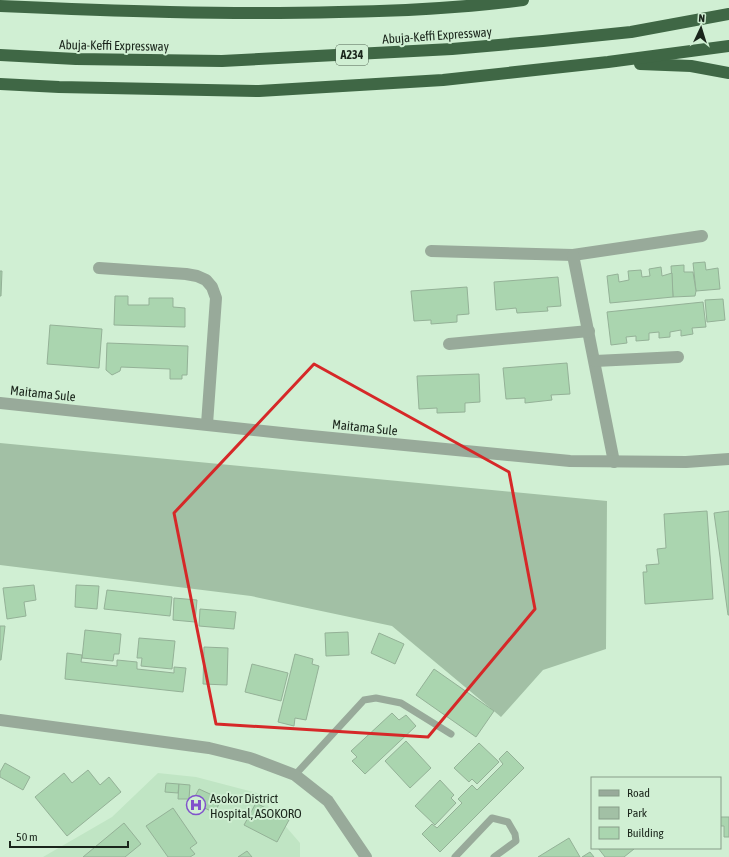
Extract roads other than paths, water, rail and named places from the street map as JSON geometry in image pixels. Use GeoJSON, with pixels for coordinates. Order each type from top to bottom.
{"type":"FeatureCollection","features":[{"type":"Feature","properties":{"kind":"highway","name":"Abuja-Keffi Expressway"},"geometry":{"type":"LineString","coordinates":[[0,6],[133,12],[300,13],[437,9],[523,0]]}},
{"type":"Feature","properties":{"kind":"highway","name":"Abuja-Keffi Expressway"},"geometry":{"type":"LineString","coordinates":[[0,55],[76,59],[222,61],[452,49],[631,32],[729,14]]}},
{"type":"Feature","properties":{"kind":"highway"},"geometry":{"type":"LineString","coordinates":[[0,84],[59,87],[259,91],[443,80],[608,62],[729,46]]}},
{"type":"Feature","properties":{"kind":"highway"},"geometry":{"type":"LineString","coordinates":[[608,62],[691,66],[729,73]]}},
{"type":"Feature","properties":{"kind":"street"},"geometry":{"type":"LineString","coordinates":[[432,251],[573,254],[702,236]]}},
{"type":"Feature","properties":{"kind":"street"},"geometry":{"type":"LineString","coordinates":[[573,254],[614,462]]}},
{"type":"Feature","properties":{"kind":"street"},"geometry":{"type":"LineString","coordinates":[[99,268],[186,274],[197,276],[206,280],[212,287],[216,298],[207,424]]}},
{"type":"Feature","properties":{"kind":"street"},"geometry":{"type":"LineString","coordinates":[[449,344],[589,331]]}},
{"type":"Feature","properties":{"kind":"street"},"geometry":{"type":"LineString","coordinates":[[595,361],[678,357]]}},
{"type":"Feature","properties":{"kind":"street","name":"Maitama Sule"},"geometry":{"type":"LineString","coordinates":[[0,403],[570,461],[686,462],[729,458]]}},
{"type":"Feature","properties":{"kind":"street"},"geometry":{"type":"LineString","coordinates":[[0,720],[209,748],[250,758],[295,775],[328,800],[362,855]]}},
{"type":"Feature","properties":{"kind":"lane"},"geometry":{"type":"LineString","coordinates":[[295,775],[364,700],[376,698],[401,704],[451,734]]}},
{"type":"Feature","properties":{"kind":"lane"},"geometry":{"type":"LineString","coordinates":[[455,857],[492,818],[508,822],[515,834],[516,841],[494,857]]}},
{"type":"Feature","properties":{"kind":"place","name":"Asokor District Hospital, ASOKORO"},"geometry":{"type":"Point","coordinates":[196,805]}}]}
